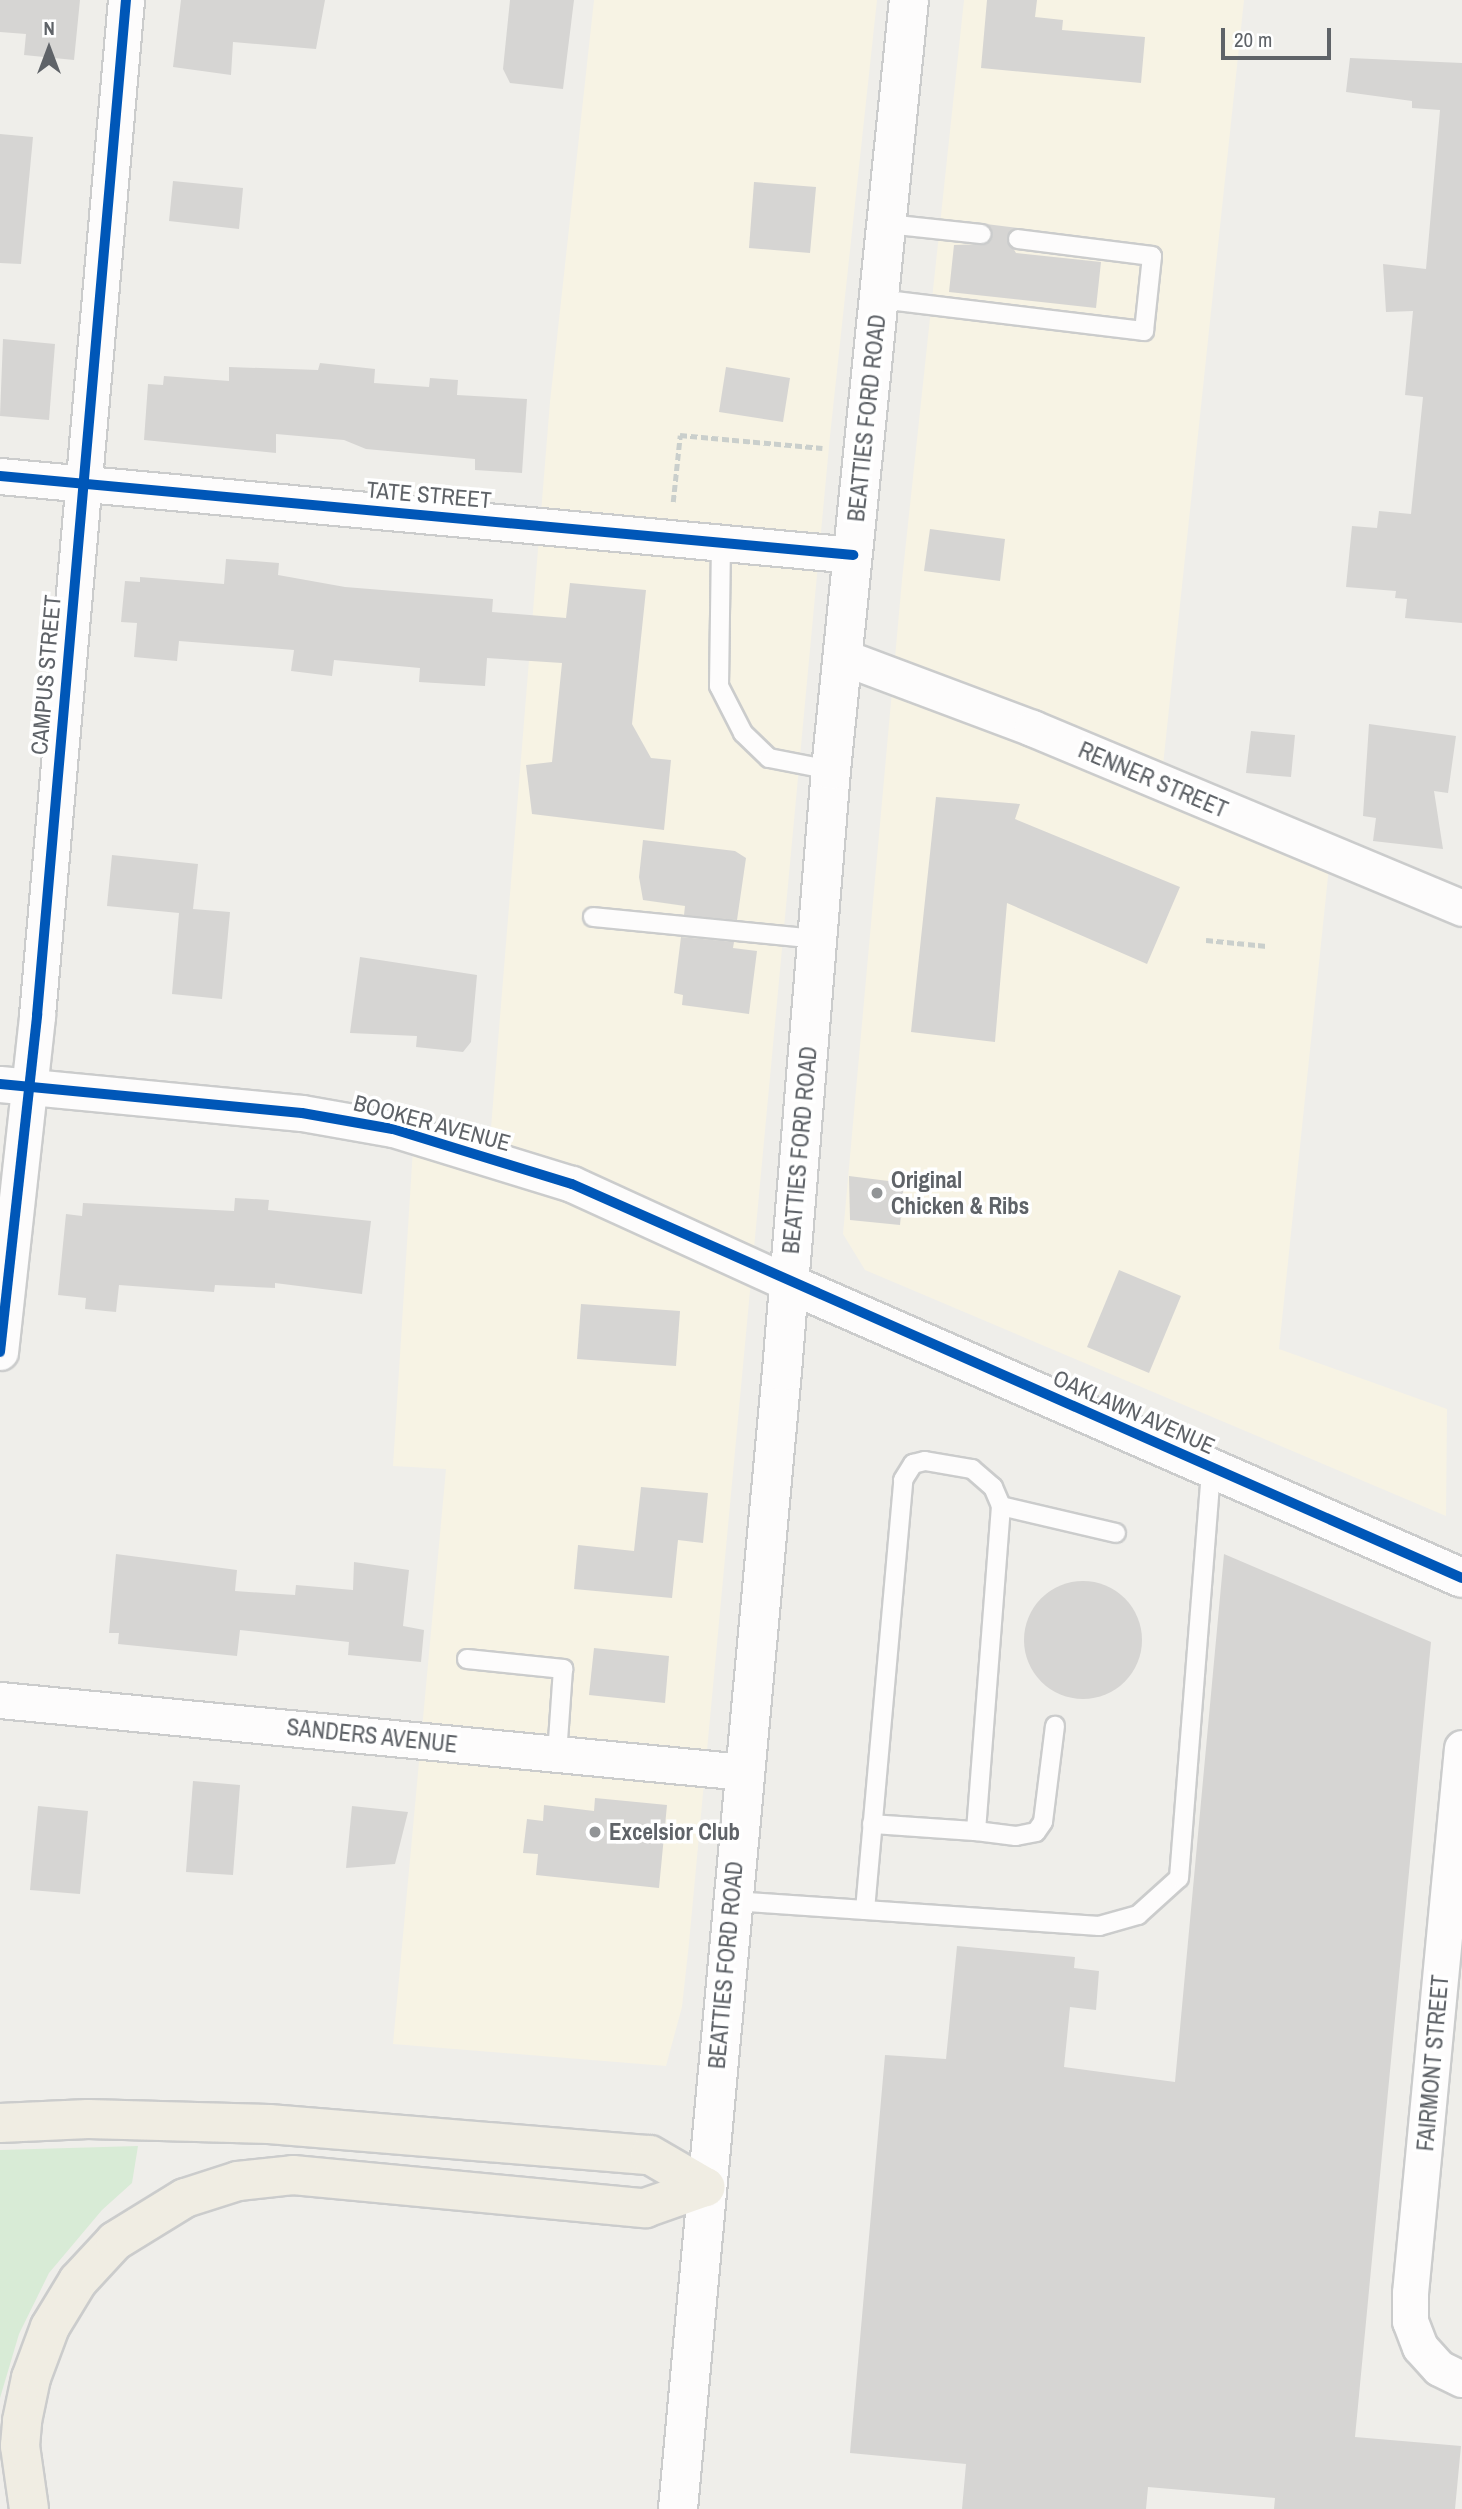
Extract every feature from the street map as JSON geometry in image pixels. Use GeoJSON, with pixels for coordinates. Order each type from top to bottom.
{"type":"FeatureCollection","features":[{"type":"Feature","properties":{"kind":"highway"},"geometry":{"type":"LineString","coordinates":[[0,2123],[88,2119],[269,2124],[650,2155],[705,2187]]}},
{"type":"Feature","properties":{"kind":"highway"},"geometry":{"type":"LineString","coordinates":[[29,2509],[20,2446],[22,2421],[31,2378],[50,2327],[78,2281],[115,2241],[185,2198],[238,2181],[293,2175],[645,2208],[705,2187]]}},
{"type":"Feature","properties":{"kind":"main road","name":"BEATTIES FORD ROAD"},"geometry":{"type":"LineString","coordinates":[[678,2509],[705,2187],[790,1284],[831,770],[909,0]]}},
{"type":"Feature","properties":{"kind":"main road","name":"OAKLAWN AVENUE"},"geometry":{"type":"LineString","coordinates":[[790,1284],[1462,1578]]}},
{"type":"Feature","properties":{"kind":"street","name":"CAMPUS STREET"},"geometry":{"type":"LineString","coordinates":[[0,1352],[14,1085],[83,484],[126,0]]}},
{"type":"Feature","properties":{"kind":"street","name":"TATE STREET"},"geometry":{"type":"LineString","coordinates":[[0,476],[853,555]]}},
{"type":"Feature","properties":{"kind":"street","name":"RENNER STREET"},"geometry":{"type":"LineString","coordinates":[[843,657],[1032,728],[1462,908]]}},
{"type":"Feature","properties":{"kind":"street","name":"BOOKER AVENUE"},"geometry":{"type":"LineString","coordinates":[[14,1085],[302,1113],[393,1129],[572,1184],[790,1284]]}},
{"type":"Feature","properties":{"kind":"street","name":"SANDERS AVENUE"},"geometry":{"type":"LineString","coordinates":[[0,1700],[744,1772]]}},
{"type":"Feature","properties":{"kind":"street","name":"FAIRMONT STREET"},"geometry":{"type":"LineString","coordinates":[[1462,1748],[1410,2293],[1413,2335],[1439,2368],[1462,2379]]}},
{"type":"Feature","properties":{"kind":"lane"},"geometry":{"type":"LineString","coordinates":[[887,224],[981,234]]}},
{"type":"Feature","properties":{"kind":"lane"},"geometry":{"type":"LineString","coordinates":[[879,299],[1144,331],[1152,256],[1017,239]]}},
{"type":"Feature","properties":{"kind":"lane"},"geometry":{"type":"LineString","coordinates":[[721,543],[719,686],[743,733],[769,758],[831,770]]}},
{"type":"Feature","properties":{"kind":"lane"},"geometry":{"type":"LineString","coordinates":[[593,917],[817,939]]}},
{"type":"Feature","properties":{"kind":"lane"},"geometry":{"type":"LineString","coordinates":[[865,1910],[906,1472],[925,1461],[972,1469],[993,1487],[1001,1506],[976,1831]]}},
{"type":"Feature","properties":{"kind":"lane"},"geometry":{"type":"LineString","coordinates":[[733,1901],[1099,1927],[1138,1915],[1179,1878],[1211,1468]]}},
{"type":"Feature","properties":{"kind":"lane"},"geometry":{"type":"LineString","coordinates":[[1001,1506],[1116,1533]]}},
{"type":"Feature","properties":{"kind":"lane"},"geometry":{"type":"LineString","coordinates":[[467,1659],[563,1669],[557,1754]]}},
{"type":"Feature","properties":{"kind":"lane"},"geometry":{"type":"LineString","coordinates":[[873,1824],[1016,1836],[1036,1832],[1043,1822],[1055,1726]]}},
{"type":"Feature","properties":{"kind":"path"},"geometry":{"type":"LineString","coordinates":[[672,506],[680,435],[822,449]]}},
{"type":"Feature","properties":{"kind":"path"},"geometry":{"type":"LineString","coordinates":[[1206,940],[1267,946]]}},
{"type":"Feature","properties":{"kind":"shaded area"},"geometry":{"type":"Polygon","coordinates":[[[594,0],[877,0],[830,436],[689,1943],[682,2007],[666,2066],[393,2044],[446,1469],[393,1466],[414,1132],[490,1140],[550,402],[594,0]]]}},
{"type":"Feature","properties":{"kind":"shaded area"},"geometry":{"type":"Polygon","coordinates":[[[964,0],[1244,0],[1160,794],[1329,867],[1279,1349],[1447,1409],[1446,1516],[865,1270],[843,1234],[902,580],[964,0]]]}},
{"type":"Feature","properties":{"kind":"green space"},"geometry":{"type":"Polygon","coordinates":[[[138,2146],[132,2183],[102,2210],[49,2273],[19,2334],[0,2398],[0,2150],[138,2146]]]}},
{"type":"Feature","properties":{"kind":"building"},"geometry":{"type":"Polygon","coordinates":[[[0,0],[80,0],[74,60],[24,55],[26,34],[0,32],[0,0]]]}},
{"type":"Feature","properties":{"kind":"building"},"geometry":{"type":"Polygon","coordinates":[[[181,0],[325,0],[316,49],[233,42],[231,75],[173,67],[181,0]]]}},
{"type":"Feature","properties":{"kind":"building"},"geometry":{"type":"Polygon","coordinates":[[[510,0],[574,0],[563,89],[510,83],[503,69],[510,0]]]}},
{"type":"Feature","properties":{"kind":"building"},"geometry":{"type":"Polygon","coordinates":[[[987,0],[1037,0],[1035,17],[1063,20],[1062,30],[1145,37],[1141,83],[981,68],[987,0]]]}},
{"type":"Feature","properties":{"kind":"building"},"geometry":{"type":"Polygon","coordinates":[[[1350,58],[1462,63],[1462,623],[1405,618],[1407,599],[1395,598],[1396,591],[1346,587],[1352,526],[1377,528],[1379,511],[1411,514],[1423,397],[1405,395],[1413,311],[1386,312],[1383,264],[1426,269],[1440,110],[1412,108],[1412,101],[1346,92],[1350,58]]]}},
{"type":"Feature","properties":{"kind":"building"},"geometry":{"type":"Polygon","coordinates":[[[0,134],[33,137],[21,264],[0,263],[0,134]]]}},
{"type":"Feature","properties":{"kind":"building"},"geometry":{"type":"Polygon","coordinates":[[[173,181],[243,188],[239,229],[169,221],[173,181]]]}},
{"type":"Feature","properties":{"kind":"building"},"geometry":{"type":"Polygon","coordinates":[[[754,182],[816,187],[810,253],[749,248],[754,182]]]}},
{"type":"Feature","properties":{"kind":"building"},"geometry":{"type":"Polygon","coordinates":[[[986,224],[1018,228],[1007,238],[1016,253],[1101,262],[1096,308],[949,292],[954,245],[986,244],[992,235],[986,224]]]}},
{"type":"Feature","properties":{"kind":"building"},"geometry":{"type":"Polygon","coordinates":[[[3,339],[55,344],[49,420],[0,416],[3,339]]]}},
{"type":"Feature","properties":{"kind":"building"},"geometry":{"type":"Polygon","coordinates":[[[320,363],[375,369],[374,383],[429,387],[430,378],[458,380],[457,395],[527,399],[522,473],[475,470],[475,459],[366,449],[344,440],[276,434],[276,453],[144,440],[148,384],[163,385],[164,376],[229,381],[229,367],[318,370],[320,363]]]}},
{"type":"Feature","properties":{"kind":"building"},"geometry":{"type":"Polygon","coordinates":[[[726,367],[790,378],[783,422],[719,412],[726,367]]]}},
{"type":"Feature","properties":{"kind":"building"},"geometry":{"type":"Polygon","coordinates":[[[930,529],[1005,539],[1000,581],[924,571],[930,529]]]}},
{"type":"Feature","properties":{"kind":"building"},"geometry":{"type":"Polygon","coordinates":[[[226,559],[279,563],[278,575],[345,587],[493,599],[492,612],[566,618],[570,583],[646,590],[632,724],[651,758],[671,760],[664,830],[532,814],[526,765],[552,762],[562,663],[487,658],[485,686],[419,682],[420,668],[334,660],[332,676],[291,671],[294,650],[179,641],[177,661],[134,657],[137,623],[121,622],[125,581],[140,582],[140,577],[224,584],[226,559]]]}},
{"type":"Feature","properties":{"kind":"building"},"geometry":{"type":"Polygon","coordinates":[[[1369,724],[1456,736],[1448,793],[1434,791],[1443,849],[1373,841],[1376,818],[1363,816],[1369,724]]]}},
{"type":"Feature","properties":{"kind":"building"},"geometry":{"type":"Polygon","coordinates":[[[1251,731],[1295,735],[1291,777],[1246,773],[1251,731]]]}},
{"type":"Feature","properties":{"kind":"building"},"geometry":{"type":"Polygon","coordinates":[[[936,797],[1020,804],[1015,819],[1180,887],[1147,964],[1007,903],[995,1042],[911,1032],[936,797]]]}},
{"type":"Feature","properties":{"kind":"building"},"geometry":{"type":"Polygon","coordinates":[[[643,840],[735,851],[746,858],[737,920],[684,915],[685,906],[643,900],[639,877],[643,840]]]}},
{"type":"Feature","properties":{"kind":"building"},"geometry":{"type":"Polygon","coordinates":[[[112,855],[198,864],[193,909],[230,912],[222,999],[172,994],[179,913],[107,906],[112,855]]]}},
{"type":"Feature","properties":{"kind":"building"},"geometry":{"type":"Polygon","coordinates":[[[681,937],[734,942],[733,948],[757,951],[749,1014],[682,1005],[683,995],[674,993],[681,937]]]}},
{"type":"Feature","properties":{"kind":"building"},"geometry":{"type":"Polygon","coordinates":[[[360,957],[477,975],[471,1042],[463,1052],[416,1047],[417,1036],[350,1033],[360,957]]]}},
{"type":"Feature","properties":{"kind":"building","name":"Original Chicken & Ribs"},"geometry":{"type":"Polygon","coordinates":[[[849,1176],[904,1183],[900,1225],[850,1220],[849,1176]]]}},
{"type":"Feature","properties":{"kind":"building"},"geometry":{"type":"Polygon","coordinates":[[[235,1198],[269,1200],[268,1210],[371,1221],[362,1294],[275,1283],[275,1288],[215,1285],[214,1292],[119,1285],[116,1312],[85,1309],[86,1298],[58,1295],[66,1214],[82,1216],[83,1203],[234,1211],[235,1198]]]}},
{"type":"Feature","properties":{"kind":"building"},"geometry":{"type":"Polygon","coordinates":[[[1119,1270],[1181,1296],[1149,1373],[1087,1347],[1119,1270]]]}},
{"type":"Feature","properties":{"kind":"building"},"geometry":{"type":"Polygon","coordinates":[[[581,1304],[680,1311],[676,1366],[577,1359],[581,1304]]]}},
{"type":"Feature","properties":{"kind":"building"},"geometry":{"type":"Polygon","coordinates":[[[641,1487],[708,1493],[703,1543],[678,1540],[672,1598],[574,1589],[578,1545],[634,1551],[641,1487]]]}},
{"type":"Feature","properties":{"kind":"building"},"geometry":{"type":"Polygon","coordinates":[[[116,1554],[237,1570],[235,1591],[295,1595],[296,1585],[353,1590],[354,1562],[409,1570],[403,1626],[424,1630],[421,1662],[348,1655],[349,1642],[240,1630],[237,1656],[118,1644],[119,1633],[109,1633],[116,1554]]]}},
{"type":"Feature","properties":{"kind":"building"},"geometry":{"type":"Polygon","coordinates":[[[1224,1554],[1431,1642],[1355,2437],[1461,2446],[1455,2509],[1274,2509],[1275,2498],[1148,2487],[1146,2509],[962,2509],[966,2464],[850,2453],[885,2055],[946,2059],[957,1946],[1075,1957],[1074,1968],[1099,1971],[1096,2010],[1070,2007],[1064,2067],[1175,2082],[1224,1554]]]}},
{"type":"Feature","properties":{"kind":"building"},"geometry":{"type":"Polygon","coordinates":[[[1083,1581],[1106,1585],[1125,1598],[1138,1617],[1142,1640],[1138,1663],[1125,1682],[1106,1695],[1083,1699],[1060,1695],[1041,1682],[1028,1663],[1024,1640],[1028,1617],[1041,1598],[1060,1585],[1083,1581]]]}},
{"type":"Feature","properties":{"kind":"building"},"geometry":{"type":"Polygon","coordinates":[[[594,1648],[669,1656],[665,1703],[589,1695],[594,1648]]]}},
{"type":"Feature","properties":{"kind":"building"},"geometry":{"type":"Polygon","coordinates":[[[193,1781],[240,1785],[233,1875],[186,1872],[193,1781]]]}},
{"type":"Feature","properties":{"kind":"building","name":"Excelsior Club"},"geometry":{"type":"Polygon","coordinates":[[[595,1798],[667,1805],[659,1888],[536,1875],[538,1854],[523,1853],[527,1819],[543,1821],[544,1805],[594,1811],[595,1798]]]}},
{"type":"Feature","properties":{"kind":"building"},"geometry":{"type":"Polygon","coordinates":[[[38,1806],[88,1811],[80,1894],[30,1890],[38,1806]]]}},
{"type":"Feature","properties":{"kind":"building"},"geometry":{"type":"Polygon","coordinates":[[[352,1806],[408,1812],[395,1864],[346,1868],[352,1806]]]}},
{"type":"Feature","properties":{"kind":"cycle path"},"geometry":{"type":"LineString","coordinates":[[0,1352],[37,1015],[126,0]]}},
{"type":"Feature","properties":{"kind":"cycle path"},"geometry":{"type":"LineString","coordinates":[[0,476],[853,555]]}},
{"type":"Feature","properties":{"kind":"cycle path"},"geometry":{"type":"LineString","coordinates":[[0,1084],[302,1113],[393,1129],[572,1184],[1462,1578]]}},
{"type":"Feature","properties":{"kind":"place","name":"Original Chicken & Ribs"},"geometry":{"type":"Point","coordinates":[877,1193]}},
{"type":"Feature","properties":{"kind":"place","name":"Excelsior Club"},"geometry":{"type":"Point","coordinates":[595,1832]}}]}
